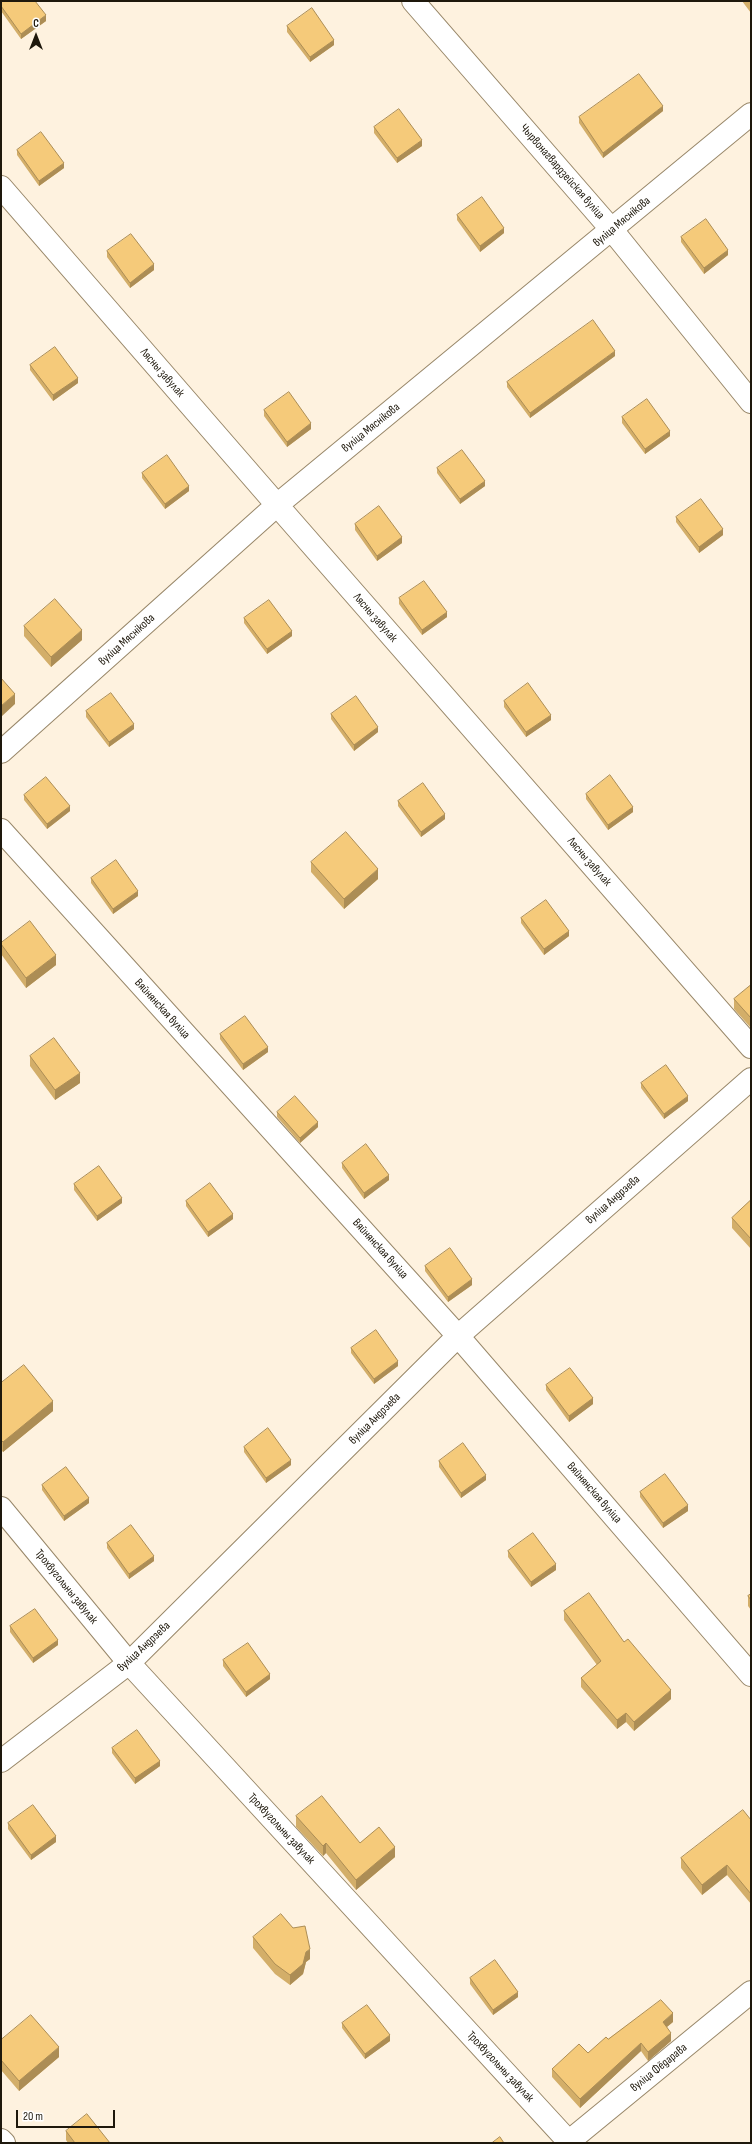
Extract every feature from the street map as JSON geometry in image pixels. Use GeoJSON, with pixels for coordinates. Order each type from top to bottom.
{"type":"FeatureCollection","features":[{"type":"Feature","properties":{"kind":"street","name":"Чырвонагвардзейская вуліца"},"geometry":{"type":"LineString","coordinates":[[413,1],[612,230],[751,402]]}},
{"type":"Feature","properties":{"kind":"street","name":"вуліца Мяснікова"},"geometry":{"type":"LineString","coordinates":[[1,752],[277,505],[751,114]]}},
{"type":"Feature","properties":{"kind":"street","name":"Лясны завулак"},"geometry":{"type":"LineString","coordinates":[[1,187],[751,1047]]}},
{"type":"Feature","properties":{"kind":"street","name":"Вяйнянская вуліца"},"geometry":{"type":"LineString","coordinates":[[1,830],[458,1336],[751,1675]]}},
{"type":"Feature","properties":{"kind":"street","name":"вуліца Андрэева"},"geometry":{"type":"LineString","coordinates":[[1,1761],[129,1664],[458,1336],[751,1079]]}},
{"type":"Feature","properties":{"kind":"street","name":"Трохвугольны завулак"},"geometry":{"type":"LineString","coordinates":[[1,1508],[129,1664],[568,2143]]}},
{"type":"Feature","properties":{"kind":"street","name":"вуліца Фёдарава"},"geometry":{"type":"LineString","coordinates":[[568,2143],[751,1992]]}},
{"type":"Feature","properties":{"kind":"street"},"geometry":{"type":"LineString","coordinates":[[1,2140],[4,2143]]}},
{"type":"Feature","properties":{"kind":"building"},"geometry":{"type":"Polygon","coordinates":[[[1,1],[35,1],[46,15],[21,34],[1,6],[1,1]]]}},
{"type":"Feature","properties":{"kind":"building"},"geometry":{"type":"Polygon","coordinates":[[[312,8],[334,40],[310,57],[287,26],[312,8]]]}},
{"type":"Feature","properties":{"kind":"building"},"geometry":{"type":"Polygon","coordinates":[[[639,74],[663,106],[603,153],[579,117],[639,74]]]}},
{"type":"Feature","properties":{"kind":"building"},"geometry":{"type":"Polygon","coordinates":[[[399,109],[422,140],[397,158],[374,127],[399,109]]]}},
{"type":"Feature","properties":{"kind":"building"},"geometry":{"type":"Polygon","coordinates":[[[41,132],[64,163],[39,181],[17,150],[41,132]]]}},
{"type":"Feature","properties":{"kind":"building"},"geometry":{"type":"Polygon","coordinates":[[[482,197],[504,228],[480,246],[457,215],[482,197]]]}},
{"type":"Feature","properties":{"kind":"building"},"geometry":{"type":"Polygon","coordinates":[[[706,219],[728,250],[704,268],[681,237],[706,219]]]}},
{"type":"Feature","properties":{"kind":"building"},"geometry":{"type":"Polygon","coordinates":[[[131,234],[154,264],[130,283],[107,251],[131,234]]]}},
{"type":"Feature","properties":{"kind":"building"},"geometry":{"type":"Polygon","coordinates":[[[593,320],[615,351],[530,413],[507,382],[593,320]]]}},
{"type":"Feature","properties":{"kind":"building"},"geometry":{"type":"Polygon","coordinates":[[[55,347],[78,378],[53,395],[30,365],[55,347]]]}},
{"type":"Feature","properties":{"kind":"building"},"geometry":{"type":"Polygon","coordinates":[[[289,392],[311,423],[287,442],[264,410],[289,392]]]}},
{"type":"Feature","properties":{"kind":"building"},"geometry":{"type":"Polygon","coordinates":[[[647,399],[670,431],[645,449],[622,417],[647,399]]]}},
{"type":"Feature","properties":{"kind":"building"},"geometry":{"type":"Polygon","coordinates":[[[462,450],[485,481],[460,499],[437,468],[462,450]]]}},
{"type":"Feature","properties":{"kind":"building"},"geometry":{"type":"Polygon","coordinates":[[[167,455],[189,486],[165,504],[142,473],[167,455]]]}},
{"type":"Feature","properties":{"kind":"building"},"geometry":{"type":"Polygon","coordinates":[[[701,499],[723,529],[699,547],[676,517],[701,499]]]}},
{"type":"Feature","properties":{"kind":"building"},"geometry":{"type":"Polygon","coordinates":[[[379,506],[402,537],[377,556],[355,524],[379,506]]]}},
{"type":"Feature","properties":{"kind":"building"},"geometry":{"type":"Polygon","coordinates":[[[424,581],[447,612],[422,630],[399,598],[424,581]]]}},
{"type":"Feature","properties":{"kind":"building"},"geometry":{"type":"Polygon","coordinates":[[[55,599],[82,630],[51,657],[24,626],[55,599]]]}},
{"type":"Feature","properties":{"kind":"building"},"geometry":{"type":"Polygon","coordinates":[[[269,600],[292,631],[267,649],[244,618],[269,600]]]}},
{"type":"Feature","properties":{"kind":"building"},"geometry":{"type":"Polygon","coordinates":[[[1,678],[15,694],[1,706],[1,678]]]}},
{"type":"Feature","properties":{"kind":"building"},"geometry":{"type":"Polygon","coordinates":[[[528,683],[551,715],[526,732],[504,701],[528,683]]]}},
{"type":"Feature","properties":{"kind":"building"},"geometry":{"type":"Polygon","coordinates":[[[111,693],[134,724],[109,742],[86,711],[111,693]]]}},
{"type":"Feature","properties":{"kind":"building"},"geometry":{"type":"Polygon","coordinates":[[[356,696],[378,727],[354,745],[331,714],[356,696]]]}},
{"type":"Feature","properties":{"kind":"building"},"geometry":{"type":"Polygon","coordinates":[[[610,775],[633,807],[608,825],[586,794],[610,775]]]}},
{"type":"Feature","properties":{"kind":"building"},"geometry":{"type":"Polygon","coordinates":[[[46,777],[70,806],[47,824],[24,795],[46,777]]]}},
{"type":"Feature","properties":{"kind":"building"},"geometry":{"type":"Polygon","coordinates":[[[423,783],[445,814],[421,832],[398,801],[423,783]]]}},
{"type":"Feature","properties":{"kind":"building"},"geometry":{"type":"Polygon","coordinates":[[[346,832],[378,869],[344,899],[311,862],[346,832]]]}},
{"type":"Feature","properties":{"kind":"building"},"geometry":{"type":"Polygon","coordinates":[[[116,860],[138,891],[113,909],[91,878],[116,860]]]}},
{"type":"Feature","properties":{"kind":"building"},"geometry":{"type":"Polygon","coordinates":[[[546,900],[569,931],[544,949],[521,918],[546,900]]]}},
{"type":"Feature","properties":{"kind":"building"},"geometry":{"type":"Polygon","coordinates":[[[30,921],[56,955],[26,978],[1,943],[30,921]]]}},
{"type":"Feature","properties":{"kind":"building"},"geometry":{"type":"Polygon","coordinates":[[[751,985],[751,1018],[734,999],[751,985]]]}},
{"type":"Feature","properties":{"kind":"building"},"geometry":{"type":"Polygon","coordinates":[[[245,1016],[268,1047],[243,1064],[220,1034],[245,1016]]]}},
{"type":"Feature","properties":{"kind":"building"},"geometry":{"type":"Polygon","coordinates":[[[54,1038],[80,1073],[55,1090],[30,1056],[54,1038]]]}},
{"type":"Feature","properties":{"kind":"building"},"geometry":{"type":"Polygon","coordinates":[[[666,1065],[688,1096],[664,1114],[641,1083],[666,1065]]]}},
{"type":"Feature","properties":{"kind":"building"},"geometry":{"type":"Polygon","coordinates":[[[295,1096],[318,1122],[300,1138],[277,1112],[295,1096]]]}},
{"type":"Feature","properties":{"kind":"building"},"geometry":{"type":"Polygon","coordinates":[[[366,1144],[389,1175],[364,1193],[342,1163],[366,1144]]]}},
{"type":"Feature","properties":{"kind":"building"},"geometry":{"type":"Polygon","coordinates":[[[99,1166],[122,1198],[97,1216],[74,1184],[99,1166]]]}},
{"type":"Feature","properties":{"kind":"building"},"geometry":{"type":"Polygon","coordinates":[[[210,1183],[233,1214],[208,1232],[186,1201],[210,1183]]]}},
{"type":"Feature","properties":{"kind":"building"},"geometry":{"type":"Polygon","coordinates":[[[751,1200],[751,1239],[732,1218],[751,1200]]]}},
{"type":"Feature","properties":{"kind":"building"},"geometry":{"type":"Polygon","coordinates":[[[450,1248],[472,1279],[448,1297],[425,1266],[450,1248]]]}},
{"type":"Feature","properties":{"kind":"building"},"geometry":{"type":"Polygon","coordinates":[[[376,1330],[398,1361],[374,1379],[351,1348],[376,1330]]]}},
{"type":"Feature","properties":{"kind":"building"},"geometry":{"type":"Polygon","coordinates":[[[24,1365],[53,1401],[3,1442],[1,1440],[1,1383],[24,1365]]]}},
{"type":"Feature","properties":{"kind":"building"},"geometry":{"type":"Polygon","coordinates":[[[570,1368],[593,1398],[569,1416],[546,1385],[570,1368]]]}},
{"type":"Feature","properties":{"kind":"building"},"geometry":{"type":"Polygon","coordinates":[[[268,1428],[291,1460],[266,1478],[244,1447],[268,1428]]]}},
{"type":"Feature","properties":{"kind":"building"},"geometry":{"type":"Polygon","coordinates":[[[463,1443],[486,1475],[461,1493],[439,1461],[463,1443]]]}},
{"type":"Feature","properties":{"kind":"building"},"geometry":{"type":"Polygon","coordinates":[[[66,1467],[89,1498],[64,1516],[42,1485],[66,1467]]]}},
{"type":"Feature","properties":{"kind":"building"},"geometry":{"type":"Polygon","coordinates":[[[665,1474],[688,1505],[663,1523],[640,1492],[665,1474]]]}},
{"type":"Feature","properties":{"kind":"building"},"geometry":{"type":"Polygon","coordinates":[[[131,1525],[154,1556],[129,1574],[107,1543],[131,1525]]]}},
{"type":"Feature","properties":{"kind":"building"},"geometry":{"type":"Polygon","coordinates":[[[533,1533],[556,1564],[531,1582],[508,1551],[533,1533]]]}},
{"type":"Feature","properties":{"kind":"building"},"geometry":{"type":"Polygon","coordinates":[[[589,1593],[624,1642],[628,1639],[671,1690],[634,1722],[626,1713],[617,1720],[581,1678],[601,1661],[564,1611],[589,1593]]]}},
{"type":"Feature","properties":{"kind":"building"},"geometry":{"type":"Polygon","coordinates":[[[35,1609],[58,1640],[33,1658],[10,1626],[35,1609]]]}},
{"type":"Feature","properties":{"kind":"building"},"geometry":{"type":"Polygon","coordinates":[[[248,1643],[270,1674],[246,1692],[223,1660],[248,1643]]]}},
{"type":"Feature","properties":{"kind":"building"},"geometry":{"type":"Polygon","coordinates":[[[137,1730],[160,1761],[135,1778],[112,1748],[137,1730]]]}},
{"type":"Feature","properties":{"kind":"building"},"geometry":{"type":"Polygon","coordinates":[[[322,1796],[360,1843],[379,1827],[395,1847],[356,1880],[326,1843],[323,1846],[296,1816],[322,1796]]]}},
{"type":"Feature","properties":{"kind":"building"},"geometry":{"type":"Polygon","coordinates":[[[33,1805],[56,1836],[31,1855],[8,1823],[33,1805]]]}},
{"type":"Feature","properties":{"kind":"building"},"geometry":{"type":"Polygon","coordinates":[[[743,1810],[751,1820],[751,1894],[727,1865],[702,1885],[681,1858],[743,1810]]]}},
{"type":"Feature","properties":{"kind":"building"},"geometry":{"type":"Polygon","coordinates":[[[281,1914],[293,1928],[305,1926],[310,1949],[306,1952],[303,1964],[290,1975],[275,1964],[253,1937],[281,1914]]]}},
{"type":"Feature","properties":{"kind":"building"},"geometry":{"type":"Polygon","coordinates":[[[495,1960],[518,1992],[493,2010],[470,1978],[495,1960]]]}},
{"type":"Feature","properties":{"kind":"building"},"geometry":{"type":"Polygon","coordinates":[[[661,2000],[673,2013],[663,2022],[671,2033],[648,2052],[641,2043],[580,2099],[552,2069],[579,2044],[588,2053],[606,2037],[608,2039],[661,2000]]]}},
{"type":"Feature","properties":{"kind":"building"},"geometry":{"type":"Polygon","coordinates":[[[367,2005],[390,2035],[365,2054],[342,2023],[367,2005]]]}},
{"type":"Feature","properties":{"kind":"building"},"geometry":{"type":"Polygon","coordinates":[[[31,2015],[59,2047],[19,2081],[1,2060],[1,2040],[31,2015]]]}},
{"type":"Feature","properties":{"kind":"building"},"geometry":{"type":"Polygon","coordinates":[[[87,2114],[110,2143],[75,2143],[66,2131],[87,2114]]]}},
{"type":"Feature","properties":{"kind":"building"},"geometry":{"type":"Polygon","coordinates":[[[500,2137],[504,2143],[492,2143],[500,2137]]]}}]}
